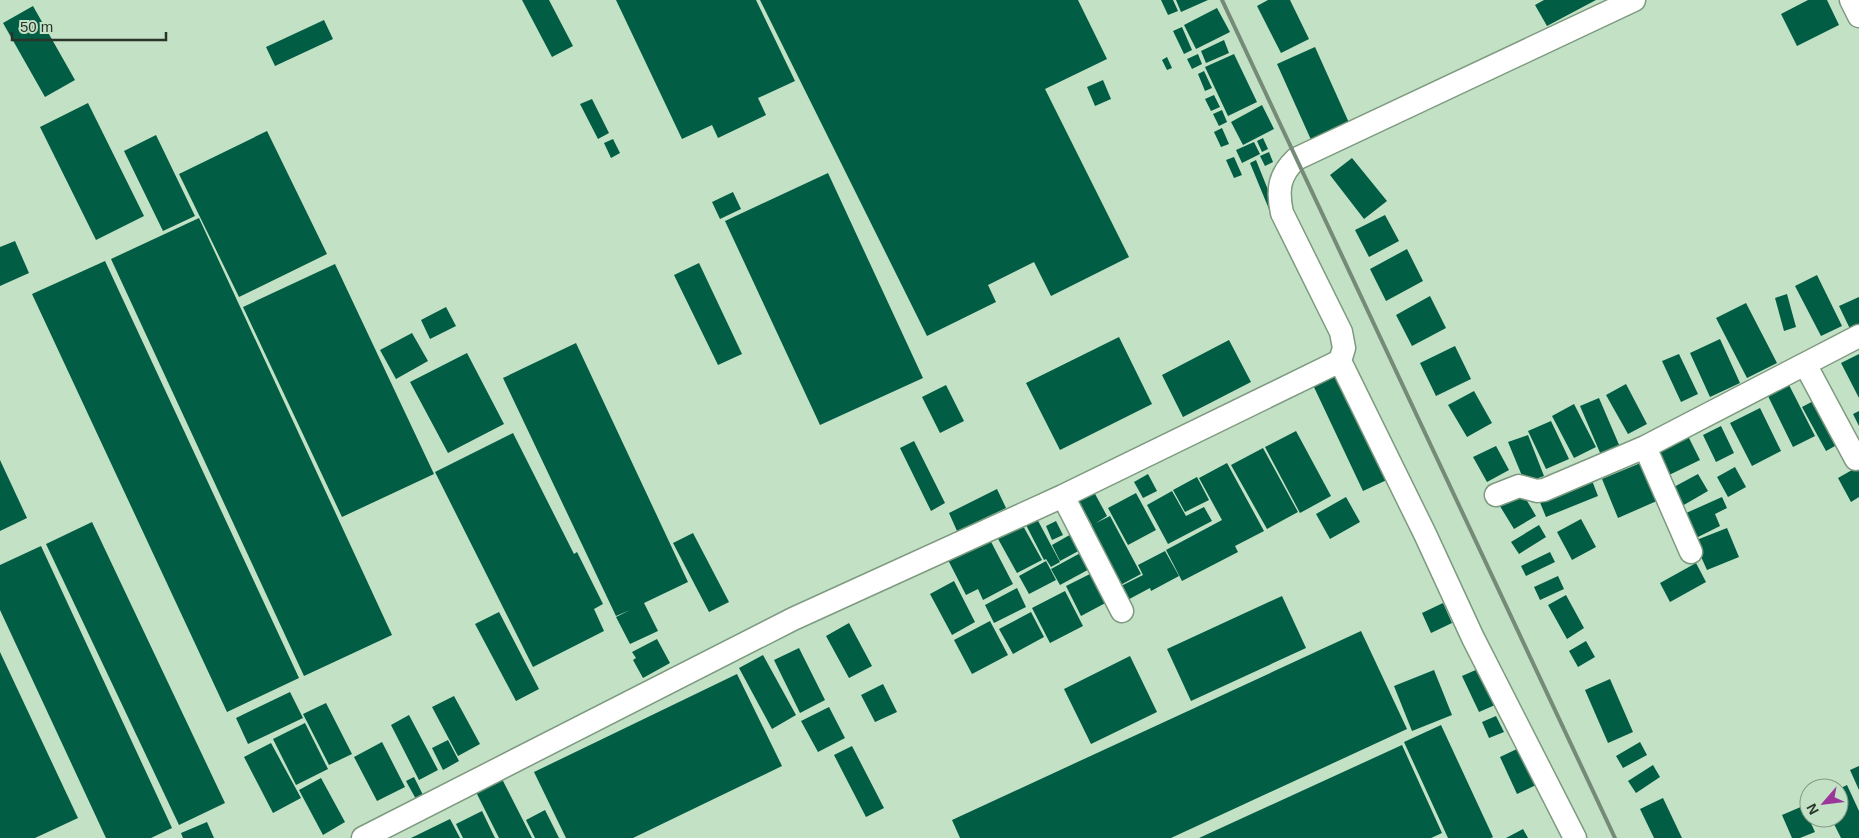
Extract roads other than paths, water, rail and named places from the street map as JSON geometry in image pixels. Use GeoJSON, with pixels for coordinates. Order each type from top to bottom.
{"type":"FeatureCollection","features":[{"type":"Feature","properties":{"kind":"street"},"geometry":{"type":"LineString","coordinates":[[1575,838],[1473,638],[1425,534],[1340,361],[1344,348],[1341,332],[1282,213],[1279,197],[1281,181],[1286,169],[1296,159],[1634,0]]}},
{"type":"Feature","properties":{"kind":"street"},"geometry":{"type":"LineString","coordinates":[[1852,0],[1859,16]]}},
{"type":"Feature","properties":{"kind":"street"},"geometry":{"type":"LineString","coordinates":[[1496,495],[1519,486],[1537,491],[1544,490],[1644,447],[1859,336]]}},
{"type":"Feature","properties":{"kind":"street"},"geometry":{"type":"LineString","coordinates":[[362,838],[794,618],[1063,496],[1340,361]]}},
{"type":"Feature","properties":{"kind":"street"},"geometry":{"type":"LineString","coordinates":[[1805,364],[1856,459]]}},
{"type":"Feature","properties":{"kind":"street"},"geometry":{"type":"LineString","coordinates":[[1644,447],[1691,552]]}},
{"type":"Feature","properties":{"kind":"street"},"geometry":{"type":"LineString","coordinates":[[1063,496],[1122,611]]}},
{"type":"Feature","properties":{"kind":"railway"},"geometry":{"type":"LineString","coordinates":[[1222,0],[1615,838]]}}]}
